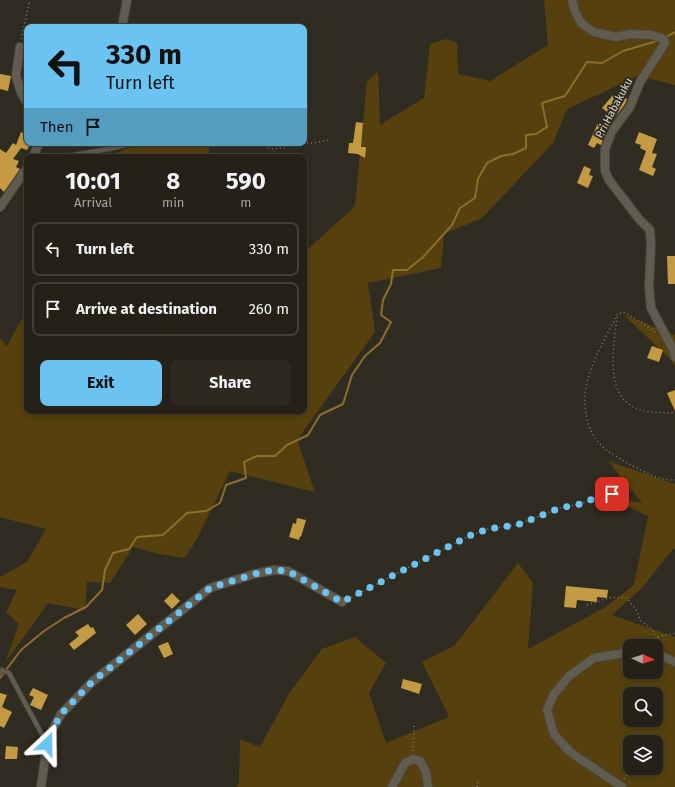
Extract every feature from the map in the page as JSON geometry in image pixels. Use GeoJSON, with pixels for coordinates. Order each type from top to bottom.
{"type":"FeatureCollection","features":[{"type":"Feature","properties":{"kind":"street"},"geometry":{"type":"LineString","coordinates":[[123,24],[127,0]]}},
{"type":"Feature","properties":{"kind":"street","name":"Pri Habakuku"},"geometry":{"type":"LineString","coordinates":[[572,0],[574,11],[581,23],[594,32],[616,37],[631,34],[651,35],[664,39],[665,43],[640,82],[630,106],[612,131],[605,149],[605,171],[609,180],[623,200],[650,230],[651,244],[648,288],[651,308],[674,351],[675,357]]}},
{"type":"Feature","properties":{"kind":"street"},"geometry":{"type":"LineString","coordinates":[[20,47],[16,76],[24,98]]}},
{"type":"Feature","properties":{"kind":"street"},"geometry":{"type":"LineString","coordinates":[[0,207],[24,172]]}},
{"type":"Feature","properties":{"kind":"street"},"geometry":{"type":"LineString","coordinates":[[41,787],[48,738],[61,714],[92,682],[210,588],[254,574],[274,570],[288,571],[342,602]]}},
{"type":"Feature","properties":{"kind":"street"},"geometry":{"type":"LineString","coordinates":[[621,786],[570,752],[554,734],[547,710],[554,694],[569,676],[594,658],[623,653]]}},
{"type":"Feature","properties":{"kind":"street"},"geometry":{"type":"LineString","coordinates":[[663,656],[675,662]]}},
{"type":"Feature","properties":{"kind":"street"},"geometry":{"type":"LineString","coordinates":[[392,786],[405,763],[413,759],[420,761],[426,772],[428,787]]}},
{"type":"Feature","properties":{"kind":"lane"},"geometry":{"type":"LineString","coordinates":[[79,154],[122,146]]}},
{"type":"Feature","properties":{"kind":"lane"},"geometry":{"type":"LineString","coordinates":[[2,672],[9,673],[47,744]]}},
{"type":"Feature","properties":{"kind":"path"},"geometry":{"type":"LineString","coordinates":[[25,24],[30,0]]}},
{"type":"Feature","properties":{"kind":"path"},"geometry":{"type":"LineString","coordinates":[[20,47],[24,28]]}},
{"type":"Feature","properties":{"kind":"path"},"geometry":{"type":"LineString","coordinates":[[307,143],[329,140]]}},
{"type":"Feature","properties":{"kind":"path"},"geometry":{"type":"LineString","coordinates":[[264,146],[272,149],[290,146]]}},
{"type":"Feature","properties":{"kind":"path"},"geometry":{"type":"LineString","coordinates":[[656,333],[641,322],[623,312],[618,314],[589,373],[585,407],[586,419],[590,431],[602,446],[615,456],[664,480],[675,480]]}},
{"type":"Feature","properties":{"kind":"path"},"geometry":{"type":"LineString","coordinates":[[618,314],[613,362],[614,382],[623,400],[638,409],[650,412],[675,413]]}},
{"type":"Feature","properties":{"kind":"path"},"geometry":{"type":"LineString","coordinates":[[342,602],[471,535],[488,529],[517,525],[560,508],[580,504],[601,496],[612,494],[628,497]]}},
{"type":"Feature","properties":{"kind":"path"},"geometry":{"type":"LineString","coordinates":[[588,605],[612,597],[627,598],[636,610],[641,622],[651,628],[658,637],[675,633]]}},
{"type":"Feature","properties":{"kind":"path"},"geometry":{"type":"LineString","coordinates":[[413,759],[414,726]]}},
{"type":"Feature","properties":{"kind":"path"},"geometry":{"type":"LineString","coordinates":[[621,786],[628,775]]}},
{"type":"Feature","properties":{"kind":"path"},"geometry":{"type":"LineString","coordinates":[[477,787],[478,780]]}},
{"type":"Feature","properties":{"kind":"shaded area"},"geometry":{"type":"Polygon","coordinates":[[[544,0],[675,0],[675,85],[638,76],[567,109],[553,143],[482,218],[444,234],[441,268],[368,283],[375,332],[297,440],[315,492],[230,471],[198,537],[185,558],[159,554],[133,547],[110,583],[87,582],[85,610],[48,603],[5,663],[19,624],[6,612],[17,590],[0,587],[0,577],[27,562],[46,529],[0,517],[0,338],[7,346],[24,315],[24,414],[307,414],[307,250],[355,206],[367,81],[378,72],[380,125],[424,98],[430,44],[446,39],[457,43],[458,74],[490,81],[548,45],[544,0]]]}},
{"type":"Feature","properties":{"kind":"shaded area"},"geometry":{"type":"Polygon","coordinates":[[[134,146],[210,146],[208,154],[114,154],[134,146]]]}},
{"type":"Feature","properties":{"kind":"shaded area"},"geometry":{"type":"Polygon","coordinates":[[[624,315],[675,335],[675,366],[670,359],[624,315]]]}},
{"type":"Feature","properties":{"kind":"shaded area"},"geometry":{"type":"Polygon","coordinates":[[[608,461],[675,484],[675,549],[673,549],[641,589],[612,615],[675,637],[675,787],[237,787],[239,783],[240,739],[260,747],[290,692],[322,649],[355,637],[386,663],[369,693],[386,743],[449,717],[422,662],[455,645],[518,563],[533,583],[528,649],[604,608],[634,585],[648,516],[605,496],[642,503],[608,461]]]}},
{"type":"Feature","properties":{"kind":"building"},"geometry":{"type":"Polygon","coordinates":[[[0,74],[11,76],[8,91],[0,89],[0,74]]]}},
{"type":"Feature","properties":{"kind":"building"},"geometry":{"type":"Polygon","coordinates":[[[613,95],[619,100],[623,96],[627,99],[607,128],[601,145],[597,143],[594,148],[588,145],[598,123],[603,125],[611,115],[602,108],[613,95]]]}},
{"type":"Feature","properties":{"kind":"building"},"geometry":{"type":"Polygon","coordinates":[[[356,122],[363,123],[361,147],[366,147],[365,158],[358,154],[348,153],[349,143],[353,143],[356,122]]]}},
{"type":"Feature","properties":{"kind":"building"},"geometry":{"type":"Polygon","coordinates":[[[21,132],[24,134],[24,146],[29,146],[27,150],[21,148],[13,159],[19,161],[16,167],[20,169],[4,192],[0,188],[0,149],[6,153],[13,143],[16,145],[21,132]]]}},
{"type":"Feature","properties":{"kind":"building"},"geometry":{"type":"Polygon","coordinates":[[[639,132],[657,139],[652,153],[657,154],[652,167],[656,169],[653,176],[639,170],[646,151],[640,148],[641,145],[635,143],[639,132]]]}},
{"type":"Feature","properties":{"kind":"building"},"geometry":{"type":"Polygon","coordinates":[[[584,166],[591,169],[589,175],[593,176],[588,188],[577,183],[584,166]]]}},
{"type":"Feature","properties":{"kind":"building"},"geometry":{"type":"Polygon","coordinates":[[[667,256],[675,256],[675,284],[668,284],[667,256]]]}},
{"type":"Feature","properties":{"kind":"building"},"geometry":{"type":"Polygon","coordinates":[[[652,346],[663,350],[659,362],[647,358],[652,346]]]}},
{"type":"Feature","properties":{"kind":"building"},"geometry":{"type":"Polygon","coordinates":[[[675,390],[675,411],[667,393],[675,390]]]}},
{"type":"Feature","properties":{"kind":"building"},"geometry":{"type":"Polygon","coordinates":[[[297,518],[306,520],[299,540],[289,537],[293,523],[296,524],[297,518]]]}},
{"type":"Feature","properties":{"kind":"building"},"geometry":{"type":"Polygon","coordinates":[[[566,586],[608,590],[607,598],[597,597],[597,602],[577,600],[576,608],[564,607],[566,586]]]}},
{"type":"Feature","properties":{"kind":"building"},"geometry":{"type":"Polygon","coordinates":[[[172,593],[180,601],[172,609],[164,601],[172,593]]]}},
{"type":"Feature","properties":{"kind":"building"},"geometry":{"type":"Polygon","coordinates":[[[138,614],[147,624],[135,635],[126,625],[138,614]]]}},
{"type":"Feature","properties":{"kind":"building"},"geometry":{"type":"Polygon","coordinates":[[[88,624],[91,628],[93,627],[96,633],[74,650],[69,644],[79,636],[75,632],[88,624]]]}},
{"type":"Feature","properties":{"kind":"building"},"geometry":{"type":"Polygon","coordinates":[[[168,642],[173,654],[164,658],[158,646],[168,642]]]}},
{"type":"Feature","properties":{"kind":"building"},"geometry":{"type":"Polygon","coordinates":[[[403,679],[422,684],[419,694],[401,688],[403,679]]]}},
{"type":"Feature","properties":{"kind":"building"},"geometry":{"type":"Polygon","coordinates":[[[33,688],[48,695],[41,710],[30,705],[34,697],[29,695],[33,688]]]}},
{"type":"Feature","properties":{"kind":"building"},"geometry":{"type":"Polygon","coordinates":[[[0,693],[7,695],[2,707],[12,712],[4,728],[0,726],[0,693]]]}},
{"type":"Feature","properties":{"kind":"building"},"geometry":{"type":"Polygon","coordinates":[[[6,746],[18,747],[17,759],[5,759],[6,746]]]}},
{"type":"Feature","properties":{"kind":"waterway"},"geometry":{"type":"LineString","coordinates":[[668,36],[675,32]]}},
{"type":"Feature","properties":{"kind":"waterway"},"geometry":{"type":"LineString","coordinates":[[0,678],[21,650],[44,631],[64,618],[86,607],[102,590],[105,570],[113,553],[129,549],[137,537],[163,535],[187,513],[206,511],[220,503],[226,485],[246,478],[244,462],[257,456],[275,456],[287,445],[308,435],[320,415],[343,404],[352,375],[365,356],[380,343],[391,322],[381,315],[383,300],[391,284],[393,270],[407,270],[423,257],[452,225],[460,208],[475,198],[478,179],[487,163],[501,156],[513,154],[526,148],[526,135],[536,134],[547,127],[542,103],[565,96],[587,62],[602,63],[623,51],[657,41]]}},
{"type":"Feature","properties":{"kind":"route"},"geometry":{"type":"LineString","coordinates":[[47,744],[48,738],[61,714],[92,682],[210,588],[254,574],[274,570],[288,571],[342,602],[463,538],[488,529],[505,528],[517,525],[560,508],[580,504],[601,496],[612,494]]}}]}
